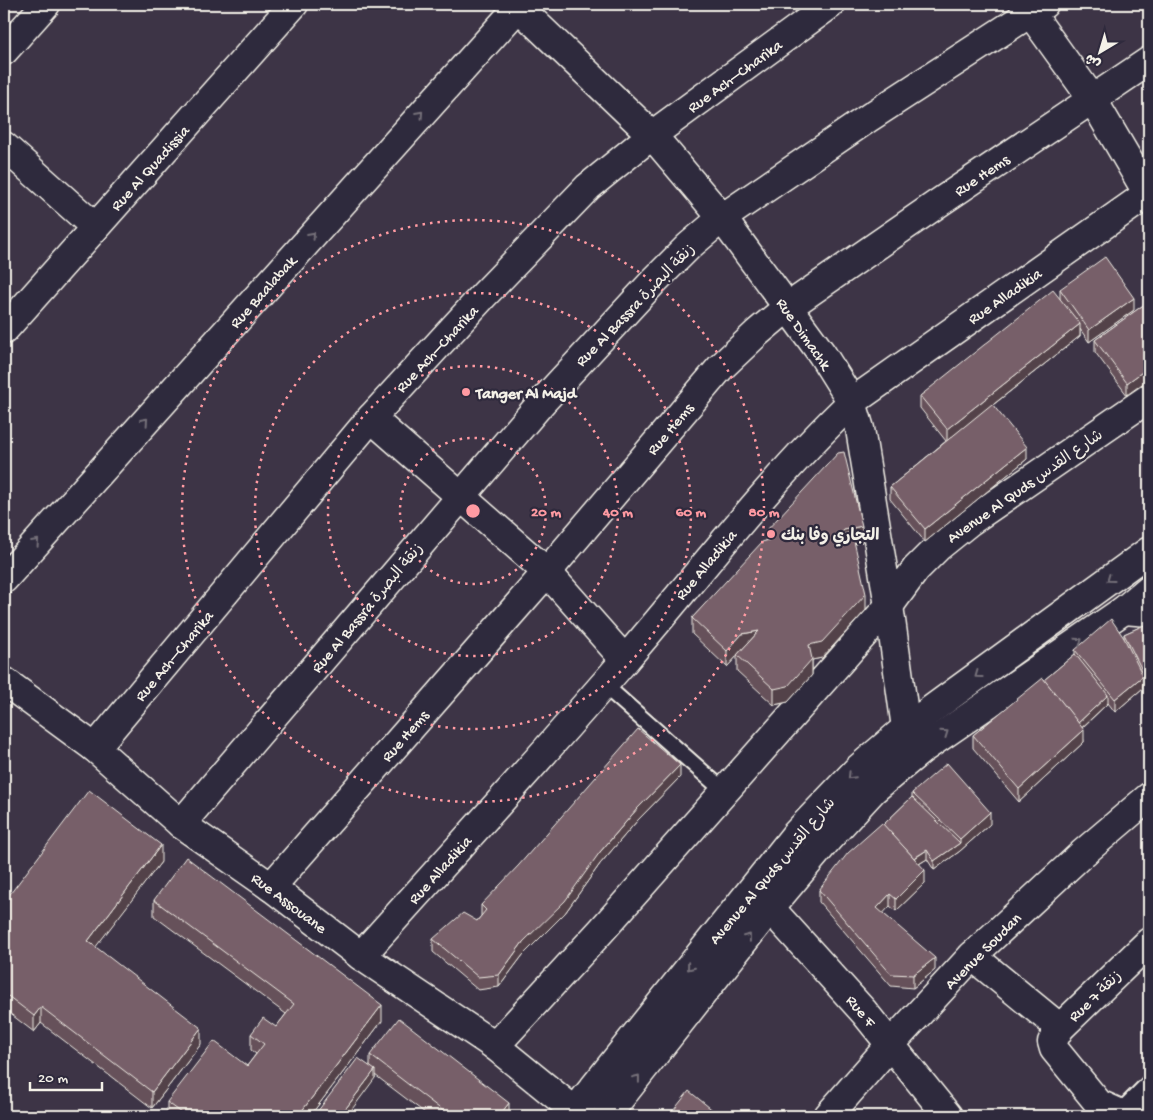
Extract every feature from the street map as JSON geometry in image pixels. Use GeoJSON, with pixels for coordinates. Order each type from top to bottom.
{"type":"FeatureCollection","features":[{"type":"Feature","properties":{"kind":"street"},"geometry":{"type":"LineString","coordinates":[[4,51],[46,4]]}},
{"type":"Feature","properties":{"kind":"street","name":"Rue Al Quadissia"},"geometry":{"type":"LineString","coordinates":[[4,330],[294,4]]}},
{"type":"Feature","properties":{"kind":"street","name":"Rue Ach–Charika"},"geometry":{"type":"LineString","coordinates":[[95,748],[372,418],[483,296],[588,188],[652,135],[831,4]]}},
{"type":"Feature","properties":{"kind":"street","name":"Rue Dimachk"},"geometry":{"type":"LineString","coordinates":[[518,5],[652,135],[722,218],[822,354],[852,402],[860,429],[889,606],[906,728],[921,750]]}},
{"type":"Feature","properties":{"kind":"street","name":"Rue Baalabak"},"geometry":{"type":"LineString","coordinates":[[4,579],[518,5]]}},
{"type":"Feature","properties":{"kind":"street"},"geometry":{"type":"LineString","coordinates":[[1033,7],[1093,100],[1149,193]]}},
{"type":"Feature","properties":{"kind":"street","name":"Rue Al Bassra زنقة البصرة"},"geometry":{"type":"LineString","coordinates":[[181,824],[542,402],[689,246],[722,218],[1033,7]]}},
{"type":"Feature","properties":{"kind":"street","name":"Rue Hems"},"geometry":{"type":"LineString","coordinates":[[271,887],[547,572],[720,368],[757,332],[788,308],[937,204],[1149,61]]}},
{"type":"Feature","properties":{"kind":"street"},"geometry":{"type":"LineString","coordinates":[[4,146],[95,227]]}},
{"type":"Feature","properties":{"kind":"street","name":"Rue Alladikia"},"geometry":{"type":"LineString","coordinates":[[361,956],[604,684],[771,485],[819,433],[852,402],[1149,193]]}},
{"type":"Feature","properties":{"kind":"street","name":"Avenue Al Quds شارع القدس"},"geometry":{"type":"LineString","coordinates":[[495,1046],[601,932],[889,606],[916,569],[938,547],[956,532],[1149,398]]}},
{"type":"Feature","properties":{"kind":"street"},"geometry":{"type":"LineString","coordinates":[[372,418],[547,572],[625,660]]}},
{"type":"Feature","properties":{"kind":"street","name":"Avenue Al Quds شارع القدس"},"geometry":{"type":"LineString","coordinates":[[575,1115],[796,834],[858,769],[906,728],[1149,551]]}},
{"type":"Feature","properties":{"kind":"street","name":"Avenue Al Quds شارع القدس"},"geometry":{"type":"LineString","coordinates":[[606,1116],[770,908],[828,839],[873,790],[921,750],[1137,611],[1149,589]]}},
{"type":"Feature","properties":{"kind":"street","name":"Rue Assouane"},"geometry":{"type":"LineString","coordinates":[[4,681],[95,748],[181,824],[271,887],[361,956],[495,1046],[575,1115]]}},
{"type":"Feature","properties":{"kind":"street","name":"Avenue Soudan"},"geometry":{"type":"LineString","coordinates":[[828,1116],[972,956],[1082,854],[1147,803]]}},
{"type":"Feature","properties":{"kind":"street","name":"Rue F"},"geometry":{"type":"LineString","coordinates":[[770,908],[864,1012],[948,1116]]}},
{"type":"Feature","properties":{"kind":"street","name":"Rue 7 زنقة"},"geometry":{"type":"LineString","coordinates":[[1149,942],[1060,1028],[1052,1042],[1054,1049],[1099,1104],[1119,1115],[1149,1114]]}},
{"type":"Feature","properties":{"kind":"street","name":"Rue 7 زنقة"},"geometry":{"type":"LineString","coordinates":[[972,956],[1060,1028]]}},
{"type":"Feature","properties":{"kind":"lane"},"geometry":{"type":"LineString","coordinates":[[604,684],[724,791]]}},
{"type":"Feature","properties":{"kind":"lane"},"geometry":{"type":"LineString","coordinates":[[1119,1115],[1149,1083]]}},
{"type":"Feature","properties":{"kind":"building"},"geometry":{"type":"Polygon","coordinates":[[[1105,257],[1134,298],[1089,330],[1060,289],[1105,257]]]}},
{"type":"Feature","properties":{"kind":"building"},"geometry":{"type":"Polygon","coordinates":[[[1053,290],[1080,324],[947,429],[920,396],[1053,290]]]}},
{"type":"Feature","properties":{"kind":"building"},"geometry":{"type":"Polygon","coordinates":[[[1149,301],[1149,367],[1127,383],[1095,340],[1149,301]]]}},
{"type":"Feature","properties":{"kind":"building"},"geometry":{"type":"Polygon","coordinates":[[[992,404],[1027,447],[925,529],[890,487],[992,404]]]}},
{"type":"Feature","properties":{"kind":"building"},"geometry":{"type":"Polygon","coordinates":[[[844,452],[862,526],[844,530],[839,535],[852,532],[866,594],[822,642],[809,645],[812,659],[788,686],[774,689],[737,655],[759,631],[742,634],[727,651],[692,618],[762,542],[769,540],[766,531],[838,453],[844,452]]]}},
{"type":"Feature","properties":{"kind":"building"},"geometry":{"type":"Polygon","coordinates":[[[1111,619],[1124,638],[1143,676],[1115,699],[1075,650],[1111,619]]]}},
{"type":"Feature","properties":{"kind":"building"},"geometry":{"type":"Polygon","coordinates":[[[1149,623],[1149,684],[1124,634],[1149,623]]]}},
{"type":"Feature","properties":{"kind":"building"},"geometry":{"type":"Polygon","coordinates":[[[1075,654],[1108,695],[1078,723],[1044,680],[1075,654]]]}},
{"type":"Feature","properties":{"kind":"building"},"geometry":{"type":"Polygon","coordinates":[[[1043,678],[1084,730],[1019,789],[973,735],[1043,678]]]}},
{"type":"Feature","properties":{"kind":"building"},"geometry":{"type":"Polygon","coordinates":[[[638,729],[680,765],[637,809],[600,852],[565,901],[523,942],[499,975],[478,977],[433,939],[463,913],[477,921],[486,910],[481,905],[519,865],[638,729]]]}},
{"type":"Feature","properties":{"kind":"building"},"geometry":{"type":"Polygon","coordinates":[[[947,763],[990,812],[960,839],[912,793],[947,763]]]}},
{"type":"Feature","properties":{"kind":"building"},"geometry":{"type":"Polygon","coordinates":[[[89,790],[161,845],[88,941],[201,1028],[152,1092],[41,1007],[34,1016],[4,993],[4,902],[89,790]]]}},
{"type":"Feature","properties":{"kind":"building"},"geometry":{"type":"Polygon","coordinates":[[[912,797],[960,843],[934,861],[927,850],[914,858],[883,825],[912,797]]]}},
{"type":"Feature","properties":{"kind":"building"},"geometry":{"type":"Polygon","coordinates":[[[882,823],[925,870],[896,899],[890,894],[877,908],[935,958],[913,975],[891,974],[819,890],[848,853],[882,823]]]}},
{"type":"Feature","properties":{"kind":"building"},"geometry":{"type":"Polygon","coordinates":[[[186,857],[382,1005],[298,1116],[186,1116],[167,1102],[214,1041],[247,1066],[264,1044],[251,1034],[263,1018],[276,1027],[294,1004],[154,900],[186,857]]]}},
{"type":"Feature","properties":{"kind":"building"},"geometry":{"type":"Polygon","coordinates":[[[399,1018],[509,1103],[499,1116],[439,1116],[443,1111],[370,1055],[399,1018]]]}},
{"type":"Feature","properties":{"kind":"building"},"geometry":{"type":"Polygon","coordinates":[[[358,1058],[375,1070],[340,1116],[314,1116],[358,1058]]]}},
{"type":"Feature","properties":{"kind":"building"},"geometry":{"type":"Polygon","coordinates":[[[689,1091],[720,1116],[669,1116],[689,1091]]]}},
{"type":"Feature","properties":{"kind":"place","name":"Tanger Al Majd"},"geometry":{"type":"Point","coordinates":[466,392]}},
{"type":"Feature","properties":{"kind":"place","name":"التجاري وفا بنك"},"geometry":{"type":"Point","coordinates":[771,534]}}]}
